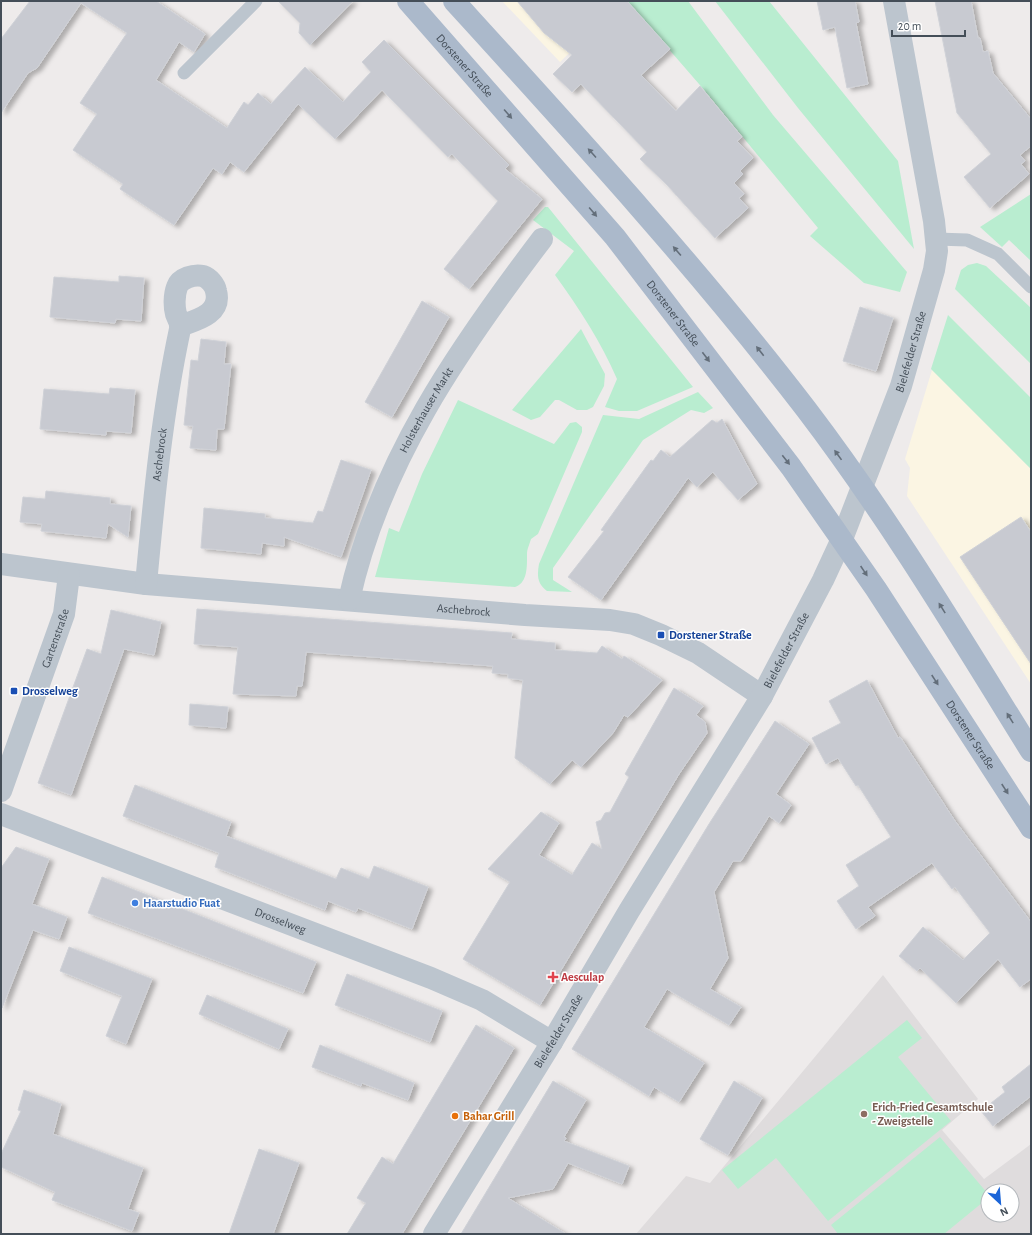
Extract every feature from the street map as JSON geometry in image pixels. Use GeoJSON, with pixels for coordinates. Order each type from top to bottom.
{"type":"FeatureCollection","features":[{"type":"Feature","properties":{"kind":"main road","name":"Dorstener Straße"},"geometry":{"type":"LineString","coordinates":[[408,1],[615,237],[791,467],[842,539],[1031,828]]}},
{"type":"Feature","properties":{"kind":"main road"},"geometry":{"type":"LineString","coordinates":[[454,1],[598,159],[742,327],[807,411],[900,542],[1031,751]]}},
{"type":"Feature","properties":{"kind":"street","name":"Bielefelder Straße"},"geometry":{"type":"LineString","coordinates":[[434,1234],[552,1042],[629,911],[762,696],[823,580],[842,539],[861,486],[901,386],[934,270],[936,239],[894,1]]}},
{"type":"Feature","properties":{"kind":"street","name":"Holsterhauser Markt"},"geometry":{"type":"LineString","coordinates":[[349,600],[355,575],[376,510],[400,456],[443,377],[484,315],[542,239]]}},
{"type":"Feature","properties":{"kind":"street","name":"Aschebrock"},"geometry":{"type":"LineString","coordinates":[[146,584],[158,452],[180,326]]}},
{"type":"Feature","properties":{"kind":"street","name":"Aschebrock"},"geometry":{"type":"LineString","coordinates":[[1,564],[146,584],[610,620],[634,624],[698,653],[762,696]]}},
{"type":"Feature","properties":{"kind":"street","name":"Gartenstraße"},"geometry":{"type":"LineString","coordinates":[[1,791],[64,614],[69,574]]}},
{"type":"Feature","properties":{"kind":"street","name":"Drosselweg"},"geometry":{"type":"LineString","coordinates":[[1,814],[431,978],[482,1000],[552,1042]]}},
{"type":"Feature","properties":{"kind":"lane"},"geometry":{"type":"LineString","coordinates":[[184,73],[256,1]]}},
{"type":"Feature","properties":{"kind":"lane"},"geometry":{"type":"LineString","coordinates":[[936,239],[967,240],[998,254],[1031,287]]}},
{"type":"Feature","properties":{"kind":"shaded area"},"geometry":{"type":"Polygon","coordinates":[[[502,1],[623,1],[560,62],[502,1]]]}},
{"type":"Feature","properties":{"kind":"shaded area"},"geometry":{"type":"Polygon","coordinates":[[[932,370],[1031,469],[1031,684],[907,496],[910,468],[905,459],[932,370]]]}},
{"type":"Feature","properties":{"kind":"shaded area","name":"Erich-Fried Gesamtschule - Zweigstelle"},"geometry":{"type":"Polygon","coordinates":[[[883,975],[978,1099],[942,1130],[984,1179],[1031,1144],[1031,1234],[636,1234],[686,1176],[710,1183],[883,975]]]}},
{"type":"Feature","properties":{"kind":"green space"},"geometry":{"type":"Polygon","coordinates":[[[627,1],[688,1],[773,115],[907,272],[900,292],[864,283],[810,236],[818,228],[699,84],[627,1]]]}},
{"type":"Feature","properties":{"kind":"green space"},"geometry":{"type":"Polygon","coordinates":[[[715,1],[769,1],[898,161],[914,249],[798,108],[715,1]]]}},
{"type":"Feature","properties":{"kind":"green space"},"geometry":{"type":"Polygon","coordinates":[[[1031,194],[1031,261],[1009,240],[1002,247],[980,227],[1031,194]]]}},
{"type":"Feature","properties":{"kind":"green space"},"geometry":{"type":"Polygon","coordinates":[[[545,207],[548,207],[693,387],[637,411],[619,411],[605,407],[617,379],[589,326],[555,275],[574,251],[533,220],[545,207]]]}},
{"type":"Feature","properties":{"kind":"green space"},"geometry":{"type":"Polygon","coordinates":[[[977,263],[986,266],[1031,308],[1031,364],[955,289],[961,270],[968,265],[977,263]]]}},
{"type":"Feature","properties":{"kind":"green space"},"geometry":{"type":"Polygon","coordinates":[[[948,315],[1031,398],[1031,469],[931,369],[948,315]]]}},
{"type":"Feature","properties":{"kind":"green space"},"geometry":{"type":"Polygon","coordinates":[[[581,329],[605,374],[604,386],[593,407],[587,410],[577,410],[559,400],[555,400],[540,417],[531,420],[512,410],[581,329]]]}},
{"type":"Feature","properties":{"kind":"green space"},"geometry":{"type":"Polygon","coordinates":[[[698,392],[713,408],[704,413],[691,410],[643,440],[553,568],[553,580],[572,592],[547,591],[538,579],[539,564],[603,415],[639,419],[698,392]]]}},
{"type":"Feature","properties":{"kind":"green space"},"geometry":{"type":"Polygon","coordinates":[[[458,400],[554,444],[570,423],[576,422],[582,427],[582,432],[538,534],[531,539],[527,552],[527,568],[525,578],[515,587],[375,577],[389,528],[399,532],[422,474],[458,400]]]}},
{"type":"Feature","properties":{"kind":"green space"},"geometry":{"type":"Polygon","coordinates":[[[907,1020],[922,1038],[898,1057],[951,1121],[828,1221],[776,1158],[738,1189],[722,1170],[907,1020]]]}},
{"type":"Feature","properties":{"kind":"green space"},"geometry":{"type":"Polygon","coordinates":[[[940,1137],[980,1184],[980,1205],[944,1234],[838,1234],[831,1225],[940,1137]]]}},
{"type":"Feature","properties":{"kind":"building"},"geometry":{"type":"Polygon","coordinates":[[[30,1],[156,1],[205,34],[194,52],[179,42],[156,80],[227,128],[244,102],[248,105],[258,93],[271,104],[305,67],[343,102],[371,72],[362,62],[384,40],[509,165],[505,169],[542,199],[469,289],[444,269],[498,201],[452,154],[448,157],[382,90],[335,139],[298,104],[244,172],[230,162],[222,174],[213,168],[174,225],[120,189],[123,184],[73,150],[97,114],[80,103],[127,33],[81,3],[37,68],[28,73],[1,113],[1,39],[30,1]]]}},
{"type":"Feature","properties":{"kind":"building"},"geometry":{"type":"Polygon","coordinates":[[[278,1],[353,1],[310,45],[299,33],[300,23],[278,1]]]}},
{"type":"Feature","properties":{"kind":"building"},"geometry":{"type":"Polygon","coordinates":[[[517,1],[627,1],[670,49],[641,75],[676,111],[700,86],[742,137],[737,141],[753,158],[740,171],[743,174],[734,183],[744,194],[739,198],[748,208],[715,238],[667,185],[640,159],[647,152],[581,84],[572,92],[553,74],[572,55],[544,33],[517,1]]]}},
{"type":"Feature","properties":{"kind":"building"},"geometry":{"type":"Polygon","coordinates":[[[817,1],[855,1],[859,22],[856,23],[868,84],[847,88],[835,27],[823,30],[817,1]]]}},
{"type":"Feature","properties":{"kind":"building"},"geometry":{"type":"Polygon","coordinates":[[[935,1],[971,1],[978,38],[980,38],[983,52],[988,51],[993,73],[1031,119],[1031,146],[1020,155],[1025,161],[1021,164],[1029,174],[990,208],[964,177],[991,154],[957,113],[935,1]]]}},
{"type":"Feature","properties":{"kind":"building"},"geometry":{"type":"Polygon","coordinates":[[[119,276],[144,278],[141,321],[116,319],[115,323],[50,317],[54,277],[119,282],[119,276]]]}},
{"type":"Feature","properties":{"kind":"building"},"geometry":{"type":"Polygon","coordinates":[[[422,301],[449,317],[392,417],[365,402],[422,301]]]}},
{"type":"Feature","properties":{"kind":"building"},"geometry":{"type":"Polygon","coordinates":[[[860,307],[893,318],[876,371],[843,361],[860,307]]]}},
{"type":"Feature","properties":{"kind":"building"},"geometry":{"type":"Polygon","coordinates":[[[201,339],[226,342],[224,364],[231,364],[224,429],[217,429],[216,450],[190,448],[193,426],[184,425],[191,360],[198,361],[201,339]]]}},
{"type":"Feature","properties":{"kind":"building"},"geometry":{"type":"Polygon","coordinates":[[[110,388],[135,390],[131,433],[106,431],[106,435],[40,429],[44,389],[109,394],[110,388]]]}},
{"type":"Feature","properties":{"kind":"building"},"geometry":{"type":"Polygon","coordinates":[[[722,419],[757,484],[738,500],[713,472],[697,487],[688,478],[601,600],[568,577],[604,531],[601,530],[651,460],[653,461],[661,450],[670,457],[712,420],[717,423],[722,419]]]}},
{"type":"Feature","properties":{"kind":"building"},"geometry":{"type":"Polygon","coordinates":[[[341,460],[371,470],[341,557],[284,537],[284,546],[262,543],[261,554],[201,548],[204,508],[265,514],[265,518],[313,523],[318,511],[323,512],[341,460]]]}},
{"type":"Feature","properties":{"kind":"building"},"geometry":{"type":"Polygon","coordinates":[[[46,491],[110,498],[110,504],[131,506],[128,537],[108,524],[106,538],[41,531],[42,524],[20,522],[23,497],[45,499],[46,491]]]}},
{"type":"Feature","properties":{"kind":"building"},"geometry":{"type":"Polygon","coordinates":[[[1021,517],[1031,532],[1031,664],[960,557],[1021,517]]]}},
{"type":"Feature","properties":{"kind":"building"},"geometry":{"type":"Polygon","coordinates":[[[197,609],[512,633],[511,639],[555,643],[555,650],[597,653],[602,646],[622,659],[624,656],[662,680],[628,717],[624,715],[613,733],[581,767],[572,760],[550,784],[515,758],[523,680],[508,678],[508,674],[492,673],[493,666],[306,652],[302,686],[297,686],[296,696],[233,694],[238,647],[194,644],[197,609]]]}},
{"type":"Feature","properties":{"kind":"building"},"geometry":{"type":"Polygon","coordinates":[[[111,610],[161,622],[154,655],[124,649],[71,795],[38,783],[87,649],[101,654],[111,610]]]}},
{"type":"Feature","properties":{"kind":"building"},"geometry":{"type":"Polygon","coordinates":[[[867,680],[898,738],[900,737],[955,821],[1031,922],[1031,979],[1020,987],[998,959],[956,1003],[920,968],[917,971],[899,956],[923,927],[963,960],[990,933],[955,887],[952,889],[932,863],[868,907],[875,916],[856,929],[837,901],[859,886],[846,865],[891,837],[858,785],[856,786],[838,758],[826,764],[812,738],[841,723],[829,701],[867,680]]]}},
{"type":"Feature","properties":{"kind":"building"},"geometry":{"type":"Polygon","coordinates":[[[674,688],[703,706],[696,715],[705,722],[707,733],[679,774],[540,1005],[463,959],[510,882],[488,869],[541,812],[559,823],[539,855],[572,875],[592,843],[602,849],[596,822],[601,820],[605,813],[610,812],[629,777],[625,774],[674,688]]]}},
{"type":"Feature","properties":{"kind":"building"},"geometry":{"type":"Polygon","coordinates":[[[190,704],[228,707],[226,728],[189,725],[190,704]]]}},
{"type":"Feature","properties":{"kind":"building"},"geometry":{"type":"Polygon","coordinates":[[[775,721],[809,744],[776,794],[791,805],[779,823],[769,816],[741,861],[733,861],[714,892],[728,958],[710,989],[741,1007],[729,1025],[667,989],[644,1027],[704,1063],[679,1102],[654,1087],[649,1096],[572,1049],[709,824],[775,721]]]}},
{"type":"Feature","properties":{"kind":"building"},"geometry":{"type":"Polygon","coordinates":[[[135,785],[231,822],[226,836],[336,879],[341,868],[369,879],[374,866],[428,887],[412,929],[358,908],[356,912],[328,901],[325,910],[215,867],[219,853],[123,816],[135,785]]]}},
{"type":"Feature","properties":{"kind":"building"},"geometry":{"type":"Polygon","coordinates":[[[16,847],[49,859],[32,904],[67,917],[59,939],[33,930],[2,1008],[1,868],[16,847]]]}},
{"type":"Feature","properties":{"kind":"building"},"geometry":{"type":"Polygon","coordinates":[[[102,877],[316,962],[303,993],[88,913],[102,877]]]}},
{"type":"Feature","properties":{"kind":"building"},"geometry":{"type":"Polygon","coordinates":[[[69,947],[152,979],[126,1044],[106,1036],[122,996],[60,971],[69,947]]]}},
{"type":"Feature","properties":{"kind":"building"},"geometry":{"type":"Polygon","coordinates":[[[347,974],[442,1011],[430,1042],[335,1005],[347,974]]]}},
{"type":"Feature","properties":{"kind":"building"},"geometry":{"type":"Polygon","coordinates":[[[207,995],[288,1029],[279,1049],[199,1014],[207,995]]]}},
{"type":"Feature","properties":{"kind":"building"},"geometry":{"type":"Polygon","coordinates":[[[476,1025],[514,1048],[402,1234],[347,1234],[366,1203],[357,1198],[382,1157],[393,1164],[476,1025]]]}},
{"type":"Feature","properties":{"kind":"building"},"geometry":{"type":"Polygon","coordinates":[[[320,1045],[414,1083],[408,1100],[362,1083],[361,1086],[312,1067],[320,1045]]]}},
{"type":"Feature","properties":{"kind":"building"},"geometry":{"type":"Polygon","coordinates":[[[1031,1064],[1031,1096],[993,1126],[981,1111],[1005,1092],[1002,1087],[1031,1064]]]}},
{"type":"Feature","properties":{"kind":"building"},"geometry":{"type":"Polygon","coordinates":[[[553,1081],[586,1100],[564,1137],[566,1138],[564,1141],[629,1166],[622,1184],[568,1163],[553,1189],[508,1198],[566,1234],[461,1234],[553,1081]]]}},
{"type":"Feature","properties":{"kind":"building"},"geometry":{"type":"Polygon","coordinates":[[[734,1081],[762,1098],[728,1155],[700,1139],[734,1081]]]}},
{"type":"Feature","properties":{"kind":"building"},"geometry":{"type":"Polygon","coordinates":[[[24,1090],[61,1104],[53,1134],[143,1168],[128,1209],[139,1213],[132,1231],[52,1200],[55,1192],[1,1167],[1,1154],[21,1111],[18,1110],[24,1090]]]}},
{"type":"Feature","properties":{"kind":"building"},"geometry":{"type":"Polygon","coordinates":[[[259,1149],[299,1163],[273,1234],[229,1234],[259,1149]]]}},
{"type":"Feature","properties":{"kind":"place","name":"Dorstener Straße"},"geometry":{"type":"Point","coordinates":[661,635]}},
{"type":"Feature","properties":{"kind":"place","name":"Drosselweg"},"geometry":{"type":"Point","coordinates":[14,691]}},
{"type":"Feature","properties":{"kind":"place","name":"Haarstudio Fuat"},"geometry":{"type":"Point","coordinates":[135,903]}},
{"type":"Feature","properties":{"kind":"place","name":"Aesculap"},"geometry":{"type":"Point","coordinates":[553,977]}},
{"type":"Feature","properties":{"kind":"place","name":"Erich-Fried Gesamtschule - Zweigstelle"},"geometry":{"type":"Point","coordinates":[864,1114]}},
{"type":"Feature","properties":{"kind":"place","name":"Bahar Grill"},"geometry":{"type":"Point","coordinates":[455,1116]}}]}
